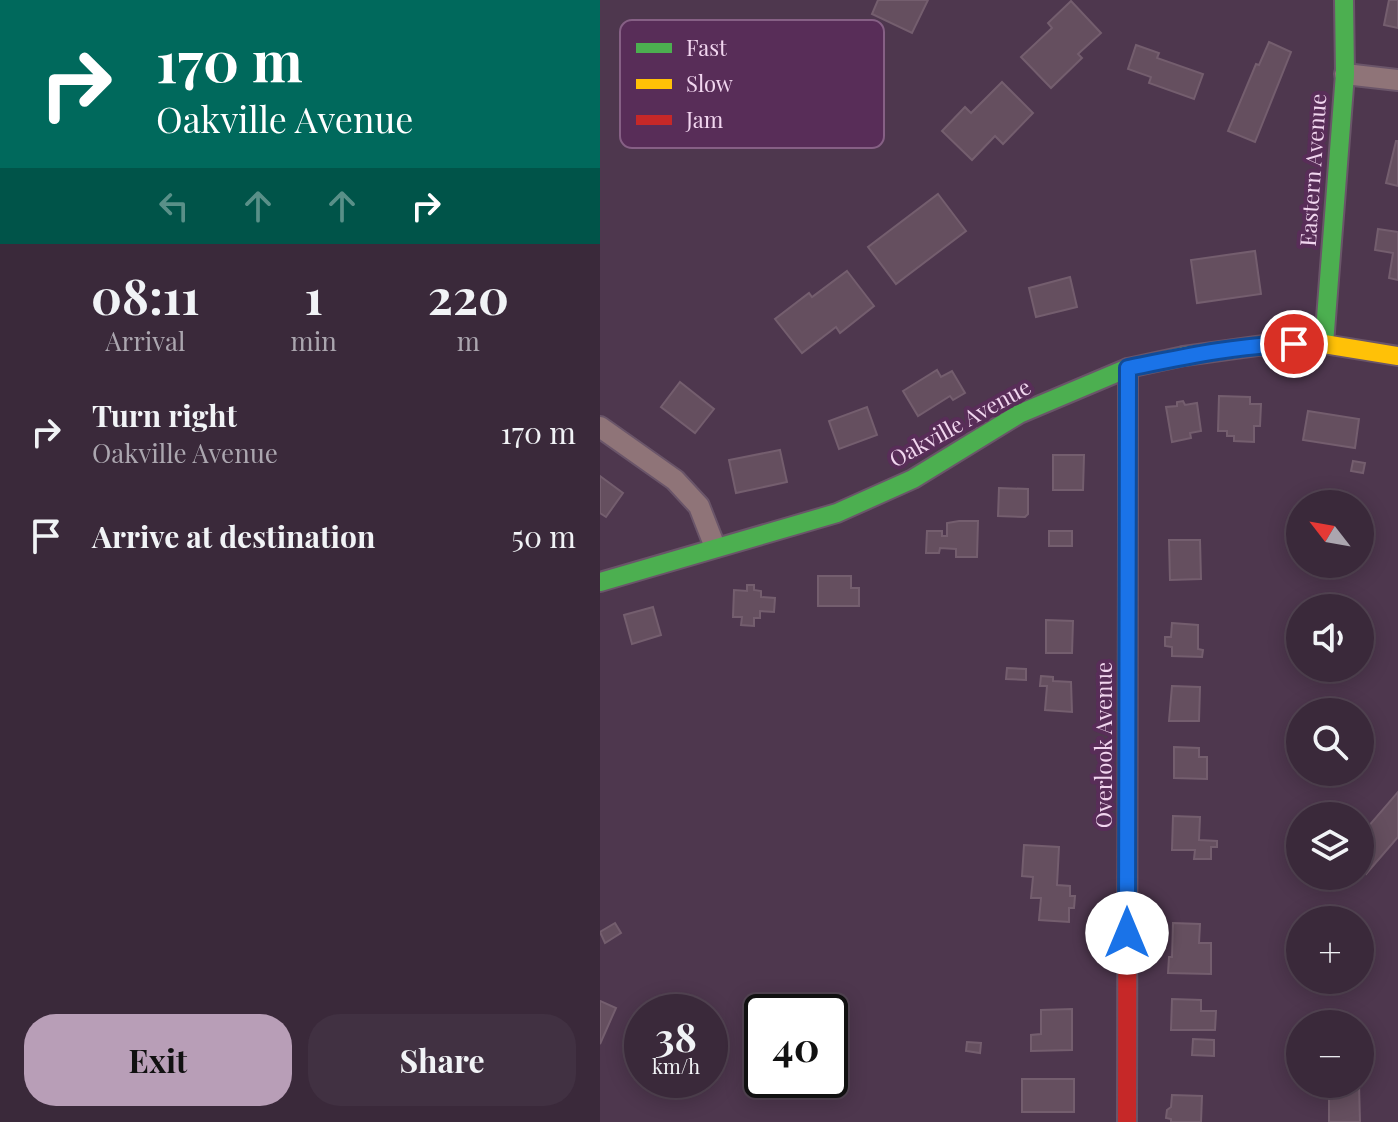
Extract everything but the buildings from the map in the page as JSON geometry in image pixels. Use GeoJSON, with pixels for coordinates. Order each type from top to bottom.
{"type":"FeatureCollection","features":[{"type":"Feature","properties":{"kind":"street","name":"Eastern Avenue"},"geometry":{"type":"LineString","coordinates":[[1324,344],[1345,74],[1344,0]]}},
{"type":"Feature","properties":{"kind":"street"},"geometry":{"type":"LineString","coordinates":[[1345,74],[1398,80]]}},
{"type":"Feature","properties":{"kind":"street","name":"Oakville Avenue"},"geometry":{"type":"LineString","coordinates":[[600,582],[837,513],[913,479],[1019,414],[1128,368],[1200,353],[1264,345],[1324,344],[1398,356]]}},
{"type":"Feature","properties":{"kind":"street","name":"Overlook Avenue"},"geometry":{"type":"LineString","coordinates":[[1127,1122],[1128,368]]}},
{"type":"Feature","properties":{"kind":"street"},"geometry":{"type":"LineString","coordinates":[[600,427],[675,480],[699,506],[715,547]]}},
{"type":"Feature","properties":{"kind":"traffic: fast"},"geometry":{"type":"LineString","coordinates":[[1324,344],[1345,74],[1344,0]]}},
{"type":"Feature","properties":{"kind":"traffic: fast"},"geometry":{"type":"LineString","coordinates":[[600,582],[837,513],[913,479],[1019,414],[1128,368],[1184,356]]}},
{"type":"Feature","properties":{"kind":"traffic: slow"},"geometry":{"type":"LineString","coordinates":[[1184,356],[1264,345],[1324,344],[1398,356]]}},
{"type":"Feature","properties":{"kind":"traffic: slow"},"geometry":{"type":"LineString","coordinates":[[1128,368],[1128,521]]}},
{"type":"Feature","properties":{"kind":"traffic: jam"},"geometry":{"type":"LineString","coordinates":[[1127,1122],[1128,521]]}},
{"type":"Feature","properties":{"kind":"route"},"geometry":{"type":"LineString","coordinates":[[1127,933],[1128,368],[1200,353],[1294,344]]}}]}
